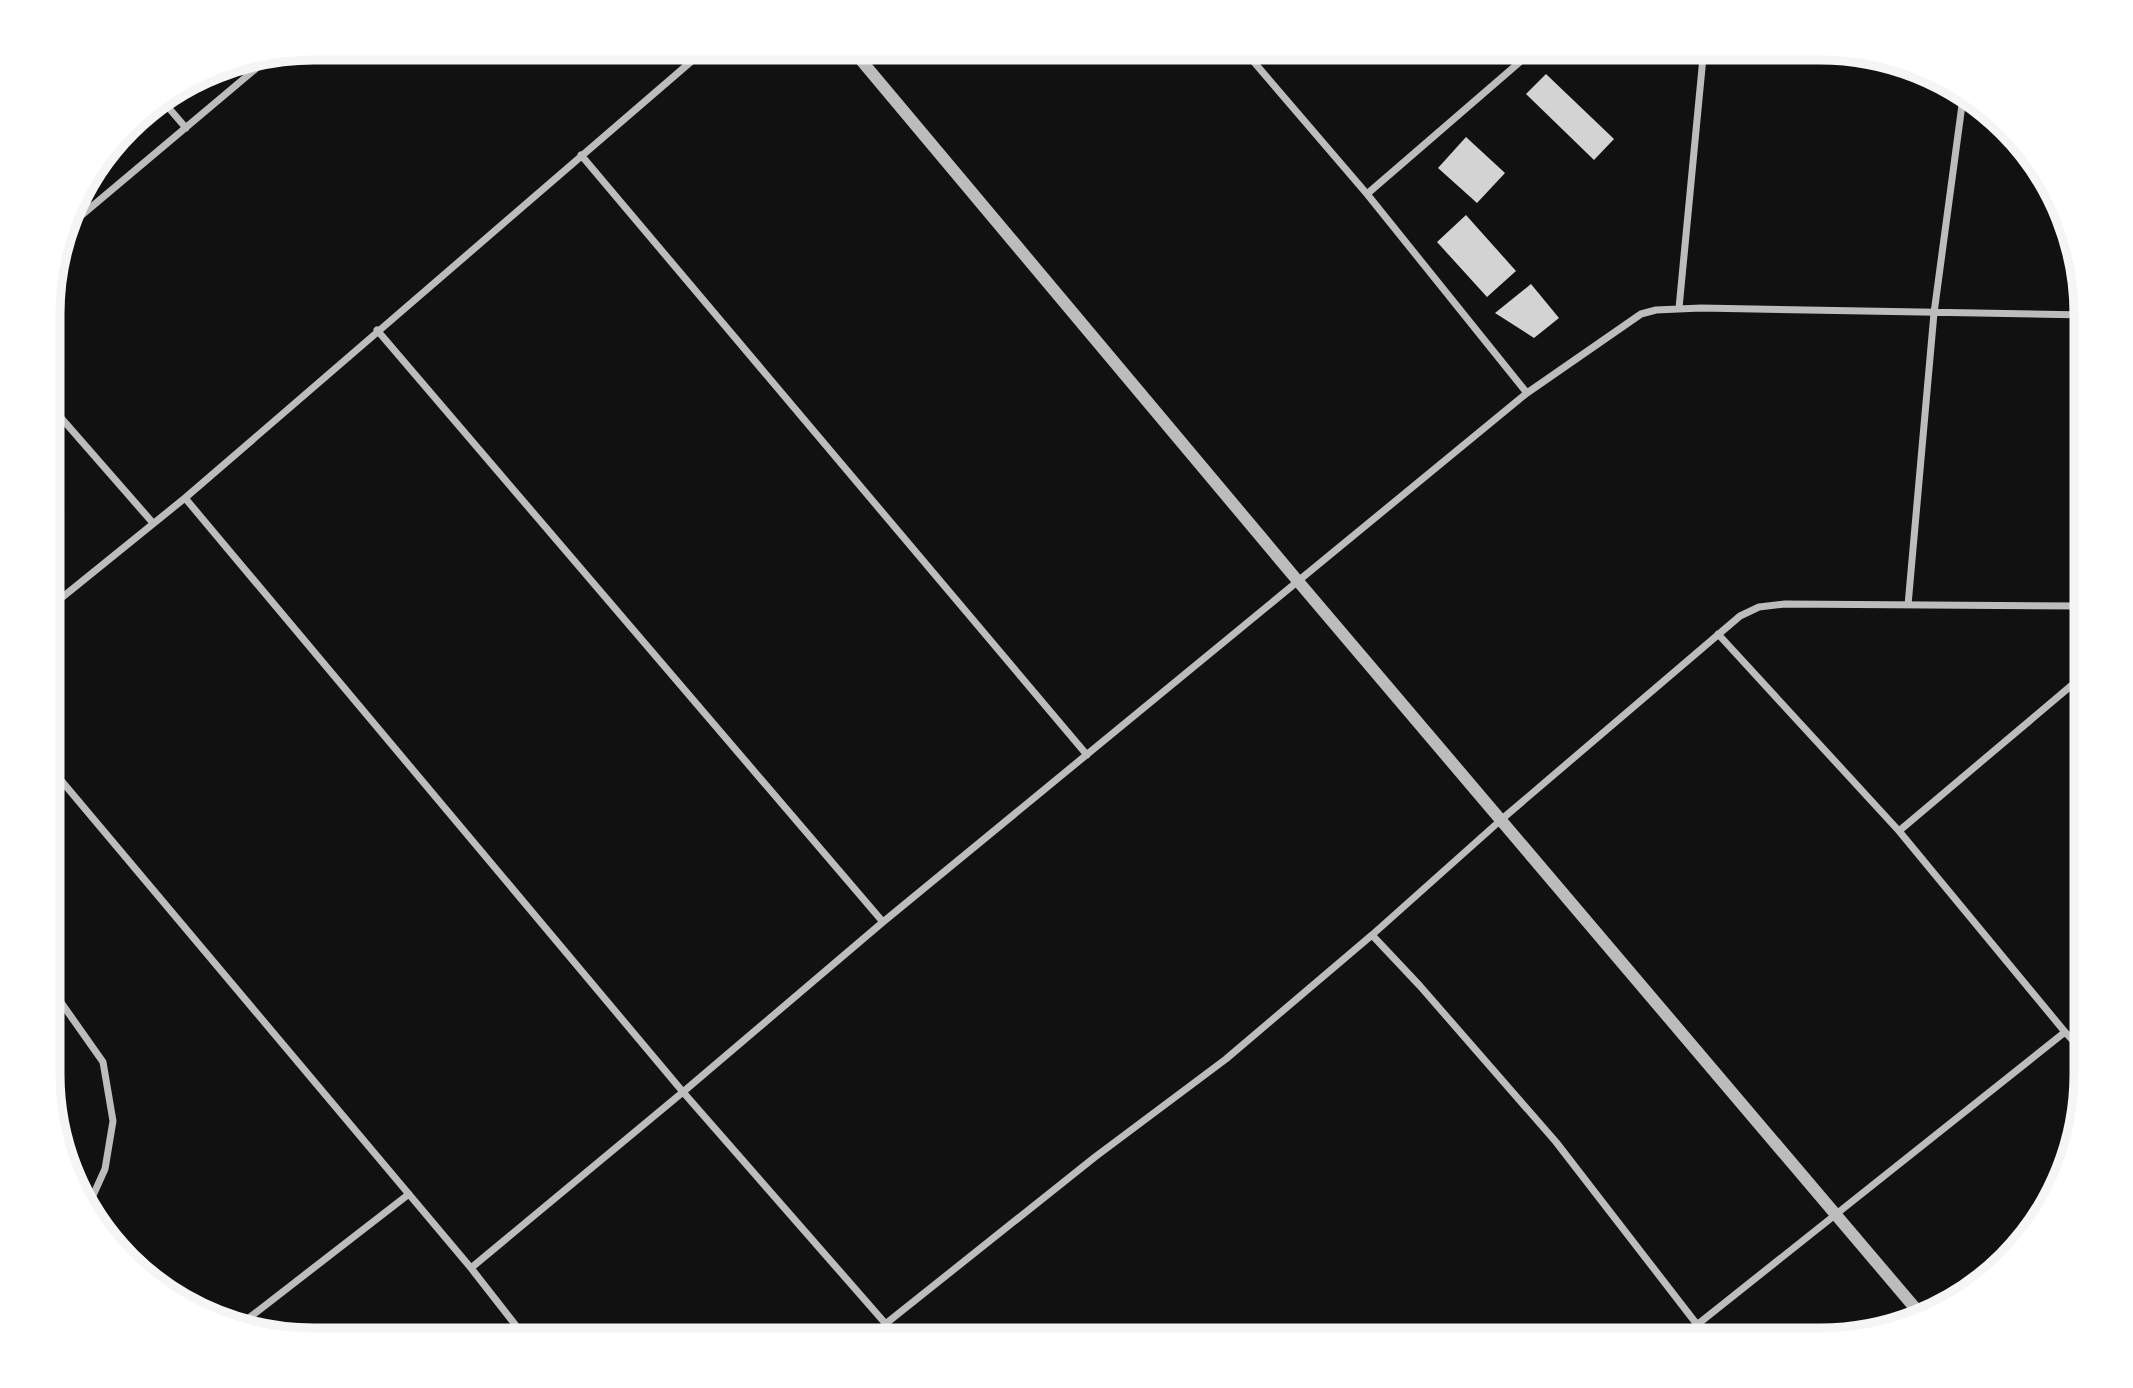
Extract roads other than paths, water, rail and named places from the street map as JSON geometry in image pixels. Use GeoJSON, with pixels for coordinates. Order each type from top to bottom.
{"type":"FeatureCollection","features":[{"type":"Feature","properties":{"kind":"street"},"geometry":{"type":"LineString","coordinates":[[60,600],[185,498],[693,60]]}},
{"type":"Feature","properties":{"kind":"street"},"geometry":{"type":"LineString","coordinates":[[861,60],[1297,580],[1916,1309]]}},
{"type":"Feature","properties":{"kind":"street"},"geometry":{"type":"LineString","coordinates":[[1252,60],[1367,194],[1527,393]]}},
{"type":"Feature","properties":{"kind":"street"},"geometry":{"type":"LineString","coordinates":[[1367,194],[1522,60]]}},
{"type":"Feature","properties":{"kind":"street"},"geometry":{"type":"LineString","coordinates":[[1679,308],[1703,60]]}},
{"type":"Feature","properties":{"kind":"street"},"geometry":{"type":"LineString","coordinates":[[78,218],[260,65]]}},
{"type":"Feature","properties":{"kind":"street"},"geometry":{"type":"LineString","coordinates":[[1908,605],[1934,313],[1962,103]]}},
{"type":"Feature","properties":{"kind":"street"},"geometry":{"type":"LineString","coordinates":[[167,106],[186,128]]}},
{"type":"Feature","properties":{"kind":"street"},"geometry":{"type":"LineString","coordinates":[[581,155],[1087,755]]}},
{"type":"Feature","properties":{"kind":"street"},"geometry":{"type":"LineString","coordinates":[[471,1268],[883,922],[1297,580],[1527,393],[1641,314],[1679,308],[2074,315]]}},
{"type":"Feature","properties":{"kind":"street"},"geometry":{"type":"LineString","coordinates":[[377,330],[883,922]]}},
{"type":"Feature","properties":{"kind":"street"},"geometry":{"type":"LineString","coordinates":[[60,416],[153,523]]}},
{"type":"Feature","properties":{"kind":"street"},"geometry":{"type":"LineString","coordinates":[[185,498],[683,1092],[885,1323]]}},
{"type":"Feature","properties":{"kind":"street"},"geometry":{"type":"LineString","coordinates":[[879,1328],[1095,1157],[1226,1059],[1740,615],[1759,607],[1785,604],[2074,606]]}},
{"type":"Feature","properties":{"kind":"street"},"geometry":{"type":"LineString","coordinates":[[1718,634],[1899,831],[2074,1041]]}},
{"type":"Feature","properties":{"kind":"street"},"geometry":{"type":"LineString","coordinates":[[1899,831],[2074,683]]}},
{"type":"Feature","properties":{"kind":"street"},"geometry":{"type":"LineString","coordinates":[[60,778],[471,1268],[518,1328]]}},
{"type":"Feature","properties":{"kind":"street"},"geometry":{"type":"LineString","coordinates":[[1372,935],[1556,1142],[1701,1328]]}},
{"type":"Feature","properties":{"kind":"street"},"geometry":{"type":"LineString","coordinates":[[60,1002],[103,1062],[113,1121],[105,1169],[92,1198]]}},
{"type":"Feature","properties":{"kind":"street"},"geometry":{"type":"LineString","coordinates":[[1698,1324],[2065,1032]]}},
{"type":"Feature","properties":{"kind":"street"},"geometry":{"type":"LineString","coordinates":[[247,1320],[409,1194]]}}]}
